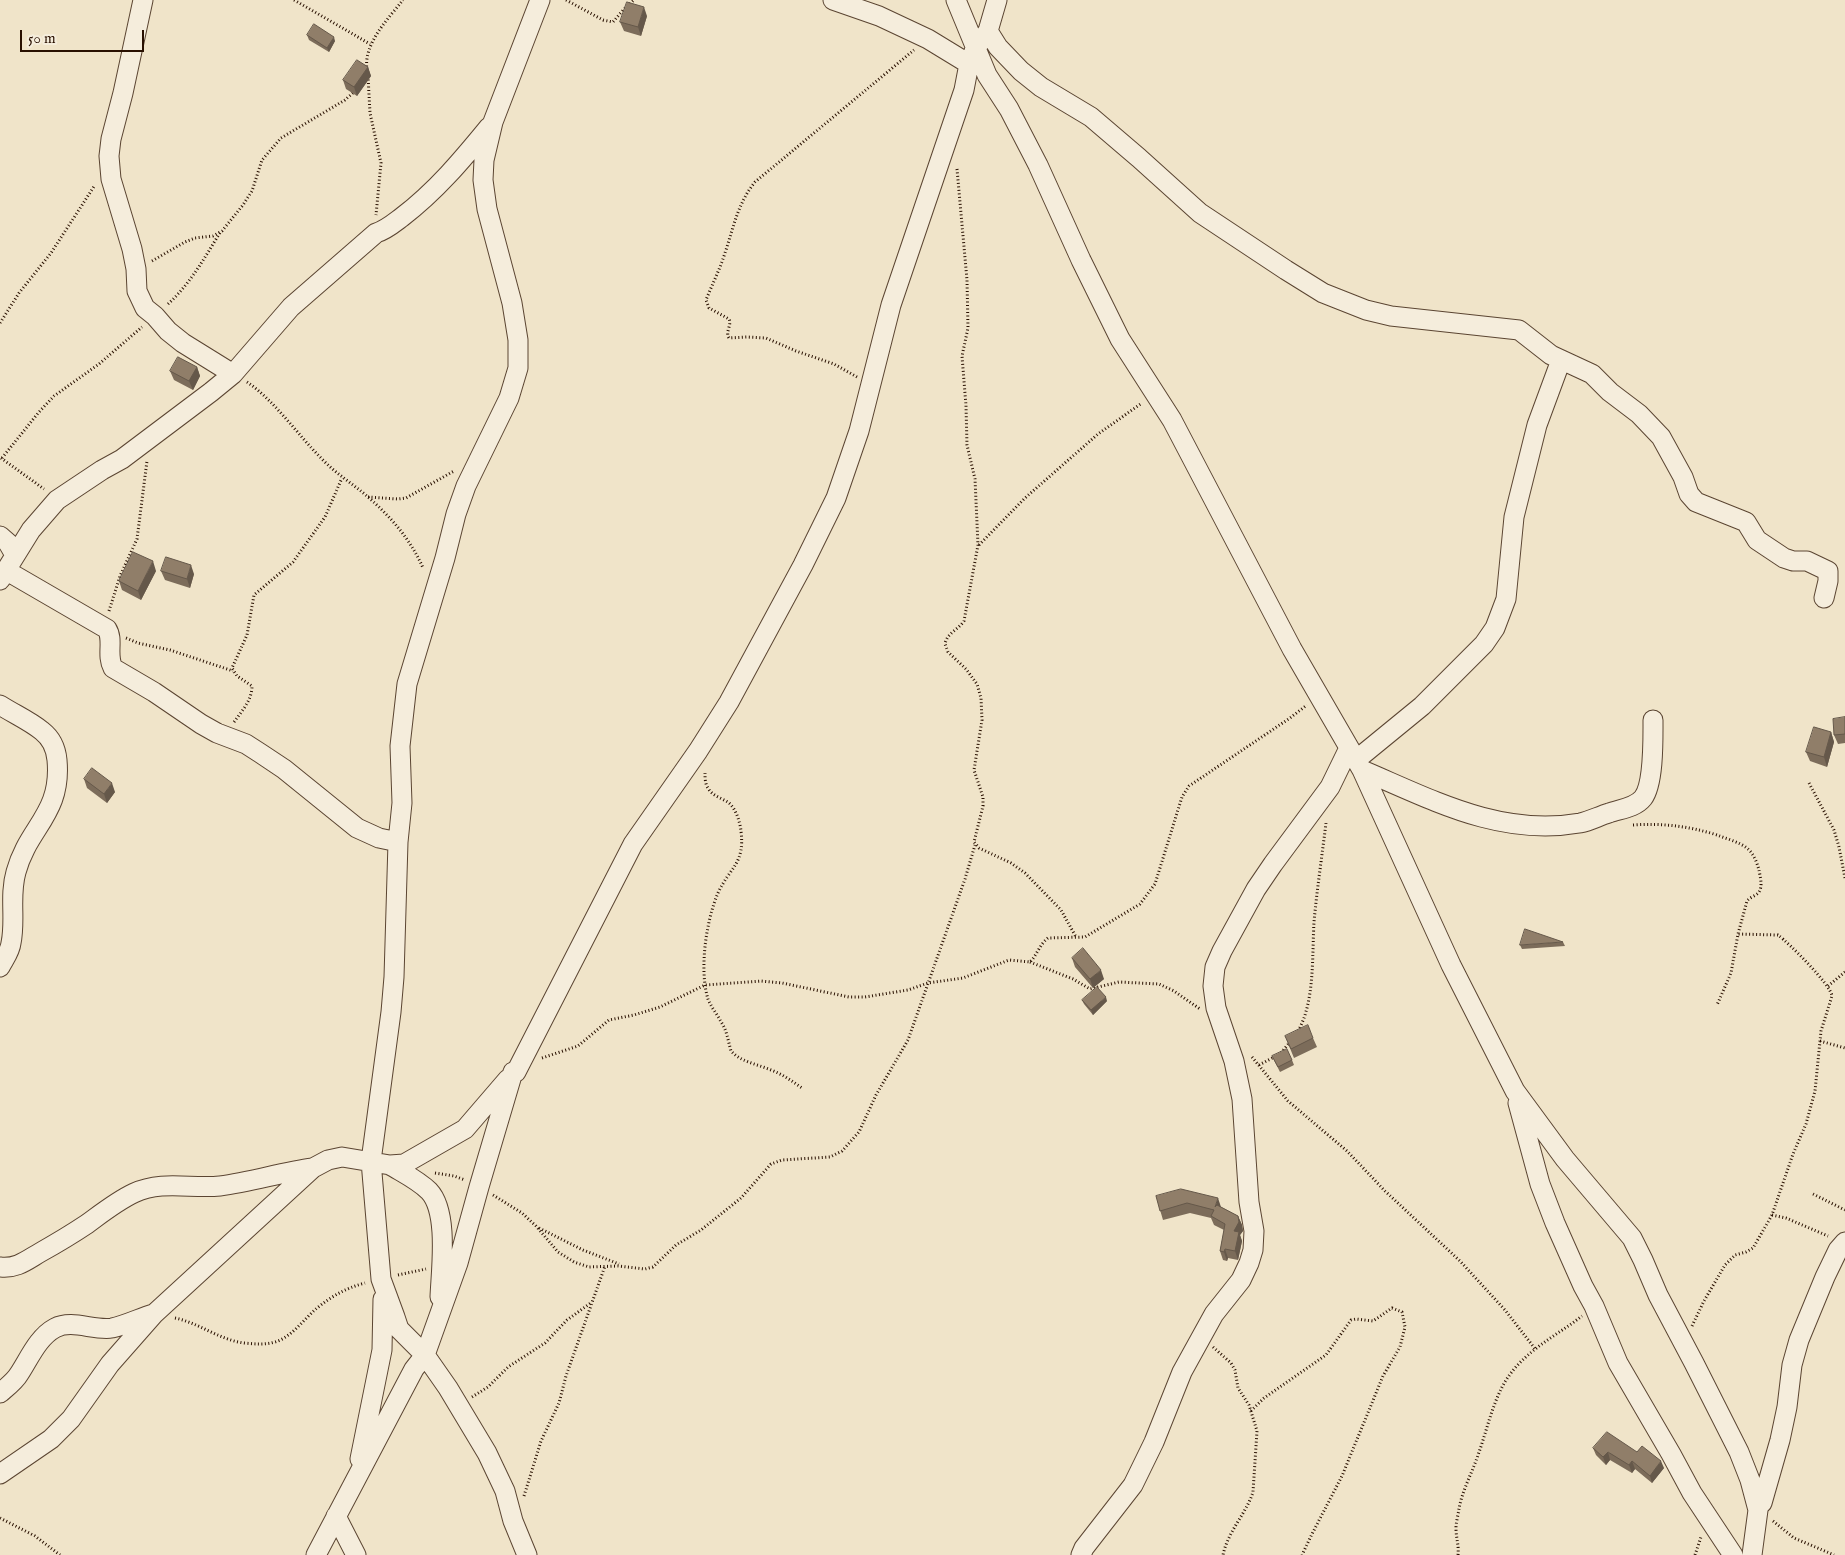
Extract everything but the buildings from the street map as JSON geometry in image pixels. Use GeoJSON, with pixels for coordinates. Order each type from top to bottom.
{"type":"FeatureCollection","features":[{"type":"Feature","properties":{"kind":"street"},"geometry":{"type":"LineString","coordinates":[[143,0],[111,138],[109,164],[136,269],[140,301],[168,331],[233,374]]}},
{"type":"Feature","properties":{"kind":"street"},"geometry":{"type":"LineString","coordinates":[[355,1481],[382,1350],[382,1282],[371,1161],[392,1003],[397,935],[398,842],[402,803],[400,746],[407,684],[445,558],[456,514],[466,486],[509,398],[518,368],[518,340],[512,303],[487,209],[483,180],[484,160],[493,122],[540,0]]}},
{"type":"Feature","properties":{"kind":"street"},"geometry":{"type":"LineString","coordinates":[[833,0],[879,16],[972,57]]}},
{"type":"Feature","properties":{"kind":"street"},"geometry":{"type":"LineString","coordinates":[[956,0],[972,57],[987,74],[1009,109],[1038,165],[1081,260],[1120,339],[1176,428],[1292,648],[1356,760],[1451,965],[1515,1092],[1565,1159],[1632,1238],[1658,1295],[1739,1452],[1750,1480],[1758,1508],[1752,1555]]}},
{"type":"Feature","properties":{"kind":"street"},"geometry":{"type":"LineString","coordinates":[[316,1555],[414,1369],[425,1355],[458,1263],[479,1187],[517,1067],[633,844],[729,702],[803,565],[836,498],[859,431],[891,305],[949,136],[964,90],[972,57],[988,31],[997,0]]}},
{"type":"Feature","properties":{"kind":"street"},"geometry":{"type":"LineString","coordinates":[[988,31],[998,47],[1021,70],[1041,87],[1091,117],[1200,213],[1323,293],[1349,305],[1391,316],[1518,330],[1551,355],[1592,374],[1610,392],[1649,423],[1661,437],[1696,502],[1746,522],[1757,540],[1784,558],[1793,561],[1807,561],[1828,571],[1824,598]]}},
{"type":"Feature","properties":{"kind":"street"},"geometry":{"type":"LineString","coordinates":[[7,569],[31,530],[57,500],[122,459],[233,374],[297,302],[376,233],[384,230],[424,200],[452,172],[493,122]]}},
{"type":"Feature","properties":{"kind":"street"},"geometry":{"type":"LineString","coordinates":[[1081,1555],[1084,1548],[1133,1485],[1154,1442],[1182,1372],[1214,1314],[1242,1280],[1253,1250],[1255,1240],[1249,1202],[1242,1099],[1234,1061],[1219,1020],[1213,986],[1215,968],[1222,951],[1264,877],[1330,787],[1356,760],[1422,706],[1484,644],[1495,628],[1506,599],[1514,517],[1537,425],[1560,360]]}},
{"type":"Feature","properties":{"kind":"street"},"geometry":{"type":"LineString","coordinates":[[0,536],[8,544],[7,569]]}},
{"type":"Feature","properties":{"kind":"street"},"geometry":{"type":"LineString","coordinates":[[7,569],[103,627],[110,638],[109,655],[113,668],[154,692],[201,724],[224,736],[246,744],[260,753],[284,769],[357,828],[380,838],[398,842]]}},
{"type":"Feature","properties":{"kind":"street"},"geometry":{"type":"LineString","coordinates":[[0,706],[44,732],[56,750],[58,772],[54,801],[20,859],[15,872],[12,898],[11,943],[9,952],[0,967]]}},
{"type":"Feature","properties":{"kind":"street"},"geometry":{"type":"LineString","coordinates":[[1356,760],[1464,813],[1534,826],[1553,826],[1581,822],[1628,807],[1642,799],[1648,790],[1653,750],[1653,720]]}},
{"type":"Feature","properties":{"kind":"street"},"geometry":{"type":"LineString","coordinates":[[397,1164],[466,1129],[517,1067]]}},
{"type":"Feature","properties":{"kind":"street"},"geometry":{"type":"LineString","coordinates":[[1515,1092],[1540,1184],[1567,1250],[1618,1362],[1692,1492],[1733,1555]]}},
{"type":"Feature","properties":{"kind":"street"},"geometry":{"type":"LineString","coordinates":[[0,1474],[51,1440],[71,1419],[110,1364],[132,1337],[154,1314],[313,1168],[328,1160],[342,1157],[397,1164],[430,1192],[438,1207],[441,1232],[440,1312]]}},
{"type":"Feature","properties":{"kind":"street"},"geometry":{"type":"LineString","coordinates":[[0,1267],[13,1267],[24,1263],[65,1238],[120,1200],[150,1187],[168,1185],[219,1186],[313,1168]]}},
{"type":"Feature","properties":{"kind":"street"},"geometry":{"type":"LineString","coordinates":[[1758,1508],[1762,1503],[1773,1469],[1787,1407],[1792,1365],[1799,1340],[1825,1277],[1844,1242]]}},
{"type":"Feature","properties":{"kind":"street"},"geometry":{"type":"LineString","coordinates":[[382,1282],[400,1329],[425,1355],[487,1453],[505,1492],[513,1521],[527,1555]]}},
{"type":"Feature","properties":{"kind":"street"},"geometry":{"type":"LineString","coordinates":[[0,1393],[18,1376],[32,1353],[55,1328],[68,1325],[113,1328],[154,1314]]}},
{"type":"Feature","properties":{"kind":"street"},"geometry":{"type":"LineString","coordinates":[[336,1516],[356,1555]]}},
{"type":"Feature","properties":{"kind":"path"},"geometry":{"type":"LineString","coordinates":[[294,0],[370,44]]}},
{"type":"Feature","properties":{"kind":"path"},"geometry":{"type":"LineString","coordinates":[[375,220],[381,163],[370,114],[366,55],[370,44],[403,0]]}},
{"type":"Feature","properties":{"kind":"path"},"geometry":{"type":"LineString","coordinates":[[566,0],[609,22],[617,19],[634,0]]}},
{"type":"Feature","properties":{"kind":"path"},"geometry":{"type":"LineString","coordinates":[[871,384],[834,364],[796,352],[766,338],[729,338],[727,334],[729,319],[710,308],[706,300],[724,256],[736,214],[746,193],[755,182],[928,39]]}},
{"type":"Feature","properties":{"kind":"path"},"geometry":{"type":"LineString","coordinates":[[363,80],[366,67]]}},
{"type":"Feature","properties":{"kind":"path"},"geometry":{"type":"LineString","coordinates":[[57,500],[1,458],[54,396],[99,364],[179,294],[222,230],[252,191],[262,160],[273,145],[293,130],[345,100],[357,89]]}},
{"type":"Feature","properties":{"kind":"path"},"geometry":{"type":"LineString","coordinates":[[397,1164],[422,1171],[454,1176],[479,1187],[522,1213],[558,1252],[574,1262],[589,1267],[605,1266],[645,1269],[653,1267],[676,1245],[701,1230],[741,1198],[771,1164],[782,1160],[834,1156],[848,1145],[859,1132],[876,1095],[908,1040],[965,879],[975,845],[983,806],[983,796],[974,770],[982,720],[981,698],[976,684],[966,669],[948,652],[945,644],[948,636],[960,627],[964,621],[978,545],[975,479],[967,445],[962,356],[968,328],[968,280],[957,168],[949,136]]}},
{"type":"Feature","properties":{"kind":"path"},"geometry":{"type":"LineString","coordinates":[[0,323],[19,293],[51,253],[109,164]]}},
{"type":"Feature","properties":{"kind":"path"},"geometry":{"type":"LineString","coordinates":[[136,269],[184,242],[195,238],[213,236],[222,230]]}},
{"type":"Feature","properties":{"kind":"path"},"geometry":{"type":"LineString","coordinates":[[233,374],[259,392],[342,478],[368,496],[400,529],[415,550],[423,568]]}},
{"type":"Feature","properties":{"kind":"path"},"geometry":{"type":"LineString","coordinates":[[978,545],[1025,498],[1098,434],[1155,394]]}},
{"type":"Feature","properties":{"kind":"path"},"geometry":{"type":"LineString","coordinates":[[148,440],[137,539],[120,576],[103,627],[138,644],[170,650],[233,671],[249,683],[252,686],[252,691],[245,708],[224,736]]}},
{"type":"Feature","properties":{"kind":"path"},"geometry":{"type":"LineString","coordinates":[[368,496],[406,498],[482,456]]}},
{"type":"Feature","properties":{"kind":"path"},"geometry":{"type":"LineString","coordinates":[[233,671],[247,635],[254,595],[292,562],[325,517],[342,478]]}},
{"type":"Feature","properties":{"kind":"path"},"geometry":{"type":"LineString","coordinates":[[1030,962],[1048,938],[1085,937],[1140,904],[1155,884],[1182,796],[1188,786],[1290,718],[1319,696]]}},
{"type":"Feature","properties":{"kind":"path"},"geometry":{"type":"LineString","coordinates":[[698,750],[708,788],[730,804],[734,810],[741,830],[742,853],[718,892],[709,922],[705,951],[705,984],[708,1001],[722,1022],[731,1051],[734,1054],[771,1070],[802,1088]]}},
{"type":"Feature","properties":{"kind":"path"},"geometry":{"type":"LineString","coordinates":[[1809,783],[1834,830],[1845,878]]}},
{"type":"Feature","properties":{"kind":"path"},"geometry":{"type":"LineString","coordinates":[[1297,1033],[1302,1024],[1308,998],[1314,921],[1327,817]]}},
{"type":"Feature","properties":{"kind":"path"},"geometry":{"type":"LineString","coordinates":[[1631,825],[1657,823],[1685,827],[1731,840],[1750,850],[1758,868],[1761,889],[1747,901],[1730,973],[1717,1005]]}},
{"type":"Feature","properties":{"kind":"path"},"geometry":{"type":"LineString","coordinates":[[975,845],[1011,863],[1024,873],[1061,910],[1076,937]]}},
{"type":"Feature","properties":{"kind":"path"},"geometry":{"type":"LineString","coordinates":[[1676,1330],[1683,1338],[1689,1331],[1725,1265],[1735,1255],[1752,1250],[1772,1215],[1793,1154],[1806,1124],[1815,1091],[1820,1041],[1826,1012],[1832,996],[1828,986],[1778,935],[1738,934]]}},
{"type":"Feature","properties":{"kind":"path"},"geometry":{"type":"LineString","coordinates":[[517,1067],[578,1046],[609,1020],[660,1007],[705,984],[762,981],[782,983],[849,997],[865,997],[908,990],[928,983],[963,978],[1009,960],[1030,962],[1073,979],[1090,989],[1119,982],[1159,984],[1174,991],[1194,1006],[1219,1020]]}},
{"type":"Feature","properties":{"kind":"path"},"geometry":{"type":"LineString","coordinates":[[1828,986],[1845,972]]}},
{"type":"Feature","properties":{"kind":"path"},"geometry":{"type":"LineString","coordinates":[[1259,1065],[1280,1053],[1292,1040]]}},
{"type":"Feature","properties":{"kind":"path"},"geometry":{"type":"LineString","coordinates":[[1820,1041],[1845,1048]]}},
{"type":"Feature","properties":{"kind":"path"},"geometry":{"type":"LineString","coordinates":[[1246,1050],[1288,1101],[1347,1152],[1385,1191],[1460,1261],[1505,1310],[1536,1350]]}},
{"type":"Feature","properties":{"kind":"path"},"geometry":{"type":"LineString","coordinates":[[1813,1194],[1845,1210]]}},
{"type":"Feature","properties":{"kind":"path"},"geometry":{"type":"LineString","coordinates":[[1772,1215],[1786,1218],[1844,1242]]}},
{"type":"Feature","properties":{"kind":"path"},"geometry":{"type":"LineString","coordinates":[[536,1226],[583,1250],[626,1267]]}},
{"type":"Feature","properties":{"kind":"path"},"geometry":{"type":"LineString","coordinates":[[154,1314],[189,1321],[217,1335],[242,1343],[262,1344],[277,1342],[290,1334],[337,1293],[355,1286],[382,1282],[441,1266]]}},
{"type":"Feature","properties":{"kind":"path"},"geometry":{"type":"LineString","coordinates":[[524,1504],[524,1495],[541,1442],[559,1403],[566,1376],[605,1266]]}},
{"type":"Feature","properties":{"kind":"path"},"geometry":{"type":"LineString","coordinates":[[458,1406],[488,1387],[508,1367],[545,1343],[567,1320],[592,1302]]}},
{"type":"Feature","properties":{"kind":"path"},"geometry":{"type":"LineString","coordinates":[[1458,1555],[1459,1544],[1456,1528],[1463,1492],[1484,1438],[1497,1396],[1516,1367],[1594,1306]]}},
{"type":"Feature","properties":{"kind":"path"},"geometry":{"type":"LineString","coordinates":[[1251,1411],[1264,1398],[1326,1355],[1351,1320],[1373,1321],[1392,1308],[1402,1312],[1405,1327],[1400,1348],[1383,1376],[1342,1476],[1302,1555]]}},
{"type":"Feature","properties":{"kind":"path"},"geometry":{"type":"LineString","coordinates":[[1202,1336],[1233,1366],[1238,1388],[1251,1411],[1258,1431],[1251,1500],[1230,1533],[1222,1555]]}},
{"type":"Feature","properties":{"kind":"path"},"geometry":{"type":"LineString","coordinates":[[1758,1508],[1794,1538],[1834,1555]]}},
{"type":"Feature","properties":{"kind":"path"},"geometry":{"type":"LineString","coordinates":[[0,1518],[36,1536],[60,1555]]}}]}
